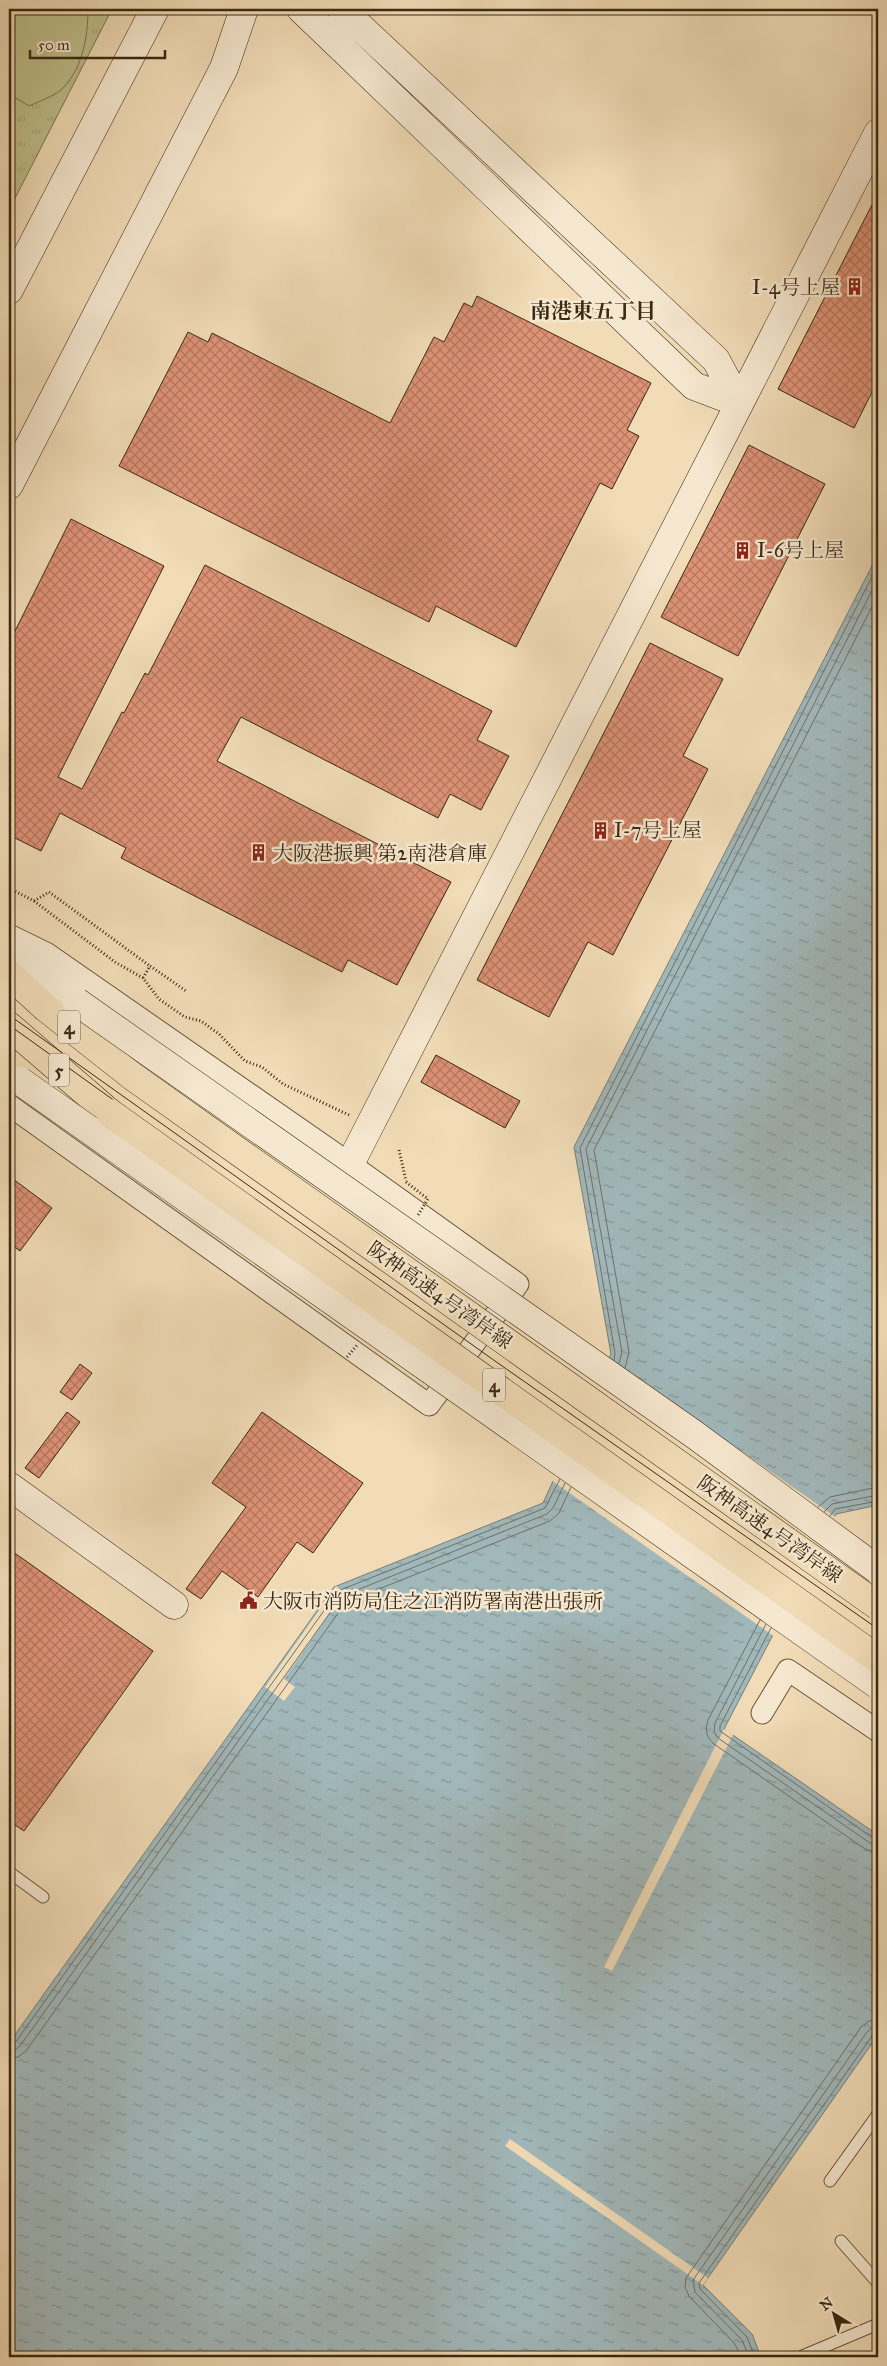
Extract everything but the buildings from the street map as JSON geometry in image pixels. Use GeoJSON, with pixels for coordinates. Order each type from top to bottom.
{"type":"FeatureCollection","features":[{"type":"Feature","properties":{"kind":"highway","name":"阪神高速4号湾岸線"},"geometry":{"type":"LineString","coordinates":[[9,974],[46,1008],[132,1076],[878,1606]]}},
{"type":"Feature","properties":{"kind":"highway","name":"5"},"geometry":{"type":"LineString","coordinates":[[9,985],[50,1019],[132,1076]]}},
{"type":"Feature","properties":{"kind":"highway","name":"5"},"geometry":{"type":"LineString","coordinates":[[9,1026],[110,1113]]}},
{"type":"Feature","properties":{"kind":"highway","name":"阪神高速4号湾岸線"},"geometry":{"type":"LineString","coordinates":[[9,1039],[110,1113],[878,1659]]}},
{"type":"Feature","properties":{"kind":"street"},"geometry":{"type":"LineString","coordinates":[[9,290],[155,9]]}},
{"type":"Feature","properties":{"kind":"street"},"geometry":{"type":"LineString","coordinates":[[11,480],[224,68],[244,9]]}},
{"type":"Feature","properties":{"kind":"street"},"geometry":{"type":"LineString","coordinates":[[301,9],[694,386],[740,403]]}},
{"type":"Feature","properties":{"kind":"street"},"geometry":{"type":"LineString","coordinates":[[340,9],[716,360],[740,403]]}},
{"type":"Feature","properties":{"kind":"street"},"geometry":{"type":"LineString","coordinates":[[350,1164],[878,133]]}},
{"type":"Feature","properties":{"kind":"street"},"geometry":{"type":"LineString","coordinates":[[9,935],[46,953],[350,1164],[518,1284],[429,1405],[9,1105]]}},
{"type":"Feature","properties":{"kind":"street"},"geometry":{"type":"LineString","coordinates":[[9,953],[695,1435],[878,1570]]}},
{"type":"Feature","properties":{"kind":"street"},"geometry":{"type":"LineString","coordinates":[[14,1077],[878,1685]]}},
{"type":"Feature","properties":{"kind":"street"},"geometry":{"type":"LineString","coordinates":[[9,1486],[174,1605]]}},
{"type":"Feature","properties":{"kind":"street"},"geometry":{"type":"LineString","coordinates":[[762,1713],[788,1670],[876,1725]]}},
{"type":"Feature","properties":{"kind":"lane"},"geometry":{"type":"LineString","coordinates":[[9,1872],[43,1896]]}},
{"type":"Feature","properties":{"kind":"lane"},"geometry":{"type":"LineString","coordinates":[[830,2181],[878,2114]]}},
{"type":"Feature","properties":{"kind":"lane"},"geometry":{"type":"LineString","coordinates":[[841,2241],[878,2283]]}},
{"type":"Feature","properties":{"kind":"lane"},"geometry":{"type":"LineString","coordinates":[[801,2357],[878,2324]]}},
{"type":"Feature","properties":{"kind":"path"},"geometry":{"type":"LineString","coordinates":[[9,888],[34,901],[115,962],[143,978],[159,999],[185,1017],[200,1021],[219,1034],[245,1061],[262,1067],[283,1084],[349,1115]]}},
{"type":"Feature","properties":{"kind":"path"},"geometry":{"type":"LineString","coordinates":[[34,901],[49,892],[186,991]]}},
{"type":"Feature","properties":{"kind":"path"},"geometry":{"type":"LineString","coordinates":[[143,978],[150,966]]}},
{"type":"Feature","properties":{"kind":"path"},"geometry":{"type":"LineString","coordinates":[[399,1150],[406,1182]]}},
{"type":"Feature","properties":{"kind":"path"},"geometry":{"type":"LineString","coordinates":[[347,1357],[359,1343]]}},
{"type":"Feature","properties":{"kind":"green space"},"geometry":{"type":"Polygon","coordinates":[[[9,9],[112,9],[9,210],[9,9]]]}},
{"type":"Feature","properties":{"kind":"green space"},"geometry":{"type":"Polygon","coordinates":[[[9,9],[88,9],[87,30],[76,70],[64,87],[57,93],[29,106],[9,94],[9,9]]]}},
{"type":"Feature","properties":{"kind":"water"},"geometry":{"type":"Polygon","coordinates":[[[878,554],[878,1505],[836,1514],[724,1729],[878,1835],[878,2035],[703,2285],[752,2334],[761,2357],[9,2357],[9,2043],[334,1587],[543,1503],[611,1354],[574,1147],[878,554]]]}},
{"type":"Feature","properties":{"kind":"pier"},"geometry":{"type":"Polygon","coordinates":[[[607,1357],[837,1518],[775,1637],[551,1480],[607,1357]]]}},
{"type":"Feature","properties":{"kind":"pier"},"geometry":{"type":"Polygon","coordinates":[[[336,1586],[344,1593],[284,1679],[295,1687],[284,1701],[265,1687],[336,1586]]]}},
{"type":"Feature","properties":{"kind":"pier"},"geometry":{"type":"Polygon","coordinates":[[[724,1729],[734,1733],[612,1971],[604,1967],[724,1729]]]}},
{"type":"Feature","properties":{"kind":"pier"},"geometry":{"type":"Polygon","coordinates":[[[510,2139],[708,2278],[703,2285],[505,2146],[510,2139]]]}},
{"type":"Feature","properties":{"kind":"tram line"},"geometry":{"type":"LineString","coordinates":[[9,1015],[495,1361],[878,1629]]}},
{"type":"Feature","properties":{"kind":"tram line"},"geometry":{"type":"LineString","coordinates":[[9,1025],[488,1369],[878,1644]]}},
{"type":"Feature","properties":{"kind":"place","name":"I-4号上屋"},"geometry":{"type":"Point","coordinates":[854,287]}},
{"type":"Feature","properties":{"kind":"place","name":"I-6号上屋"},"geometry":{"type":"Point","coordinates":[743,550]}},
{"type":"Feature","properties":{"kind":"place","name":"I-7号上屋"},"geometry":{"type":"Point","coordinates":[600,830]}},
{"type":"Feature","properties":{"kind":"place","name":"大阪港振興 第2南港倉庫"},"geometry":{"type":"Point","coordinates":[259,853]}},
{"type":"Feature","properties":{"kind":"place","name":"大阪市消防局住之江消防署南港出張所"},"geometry":{"type":"Point","coordinates":[249,1601]}},
{"type":"Feature","properties":{"kind":"district","name":"南港東五丁目"},"geometry":{"type":"Point","coordinates":[593,311]}}]}
